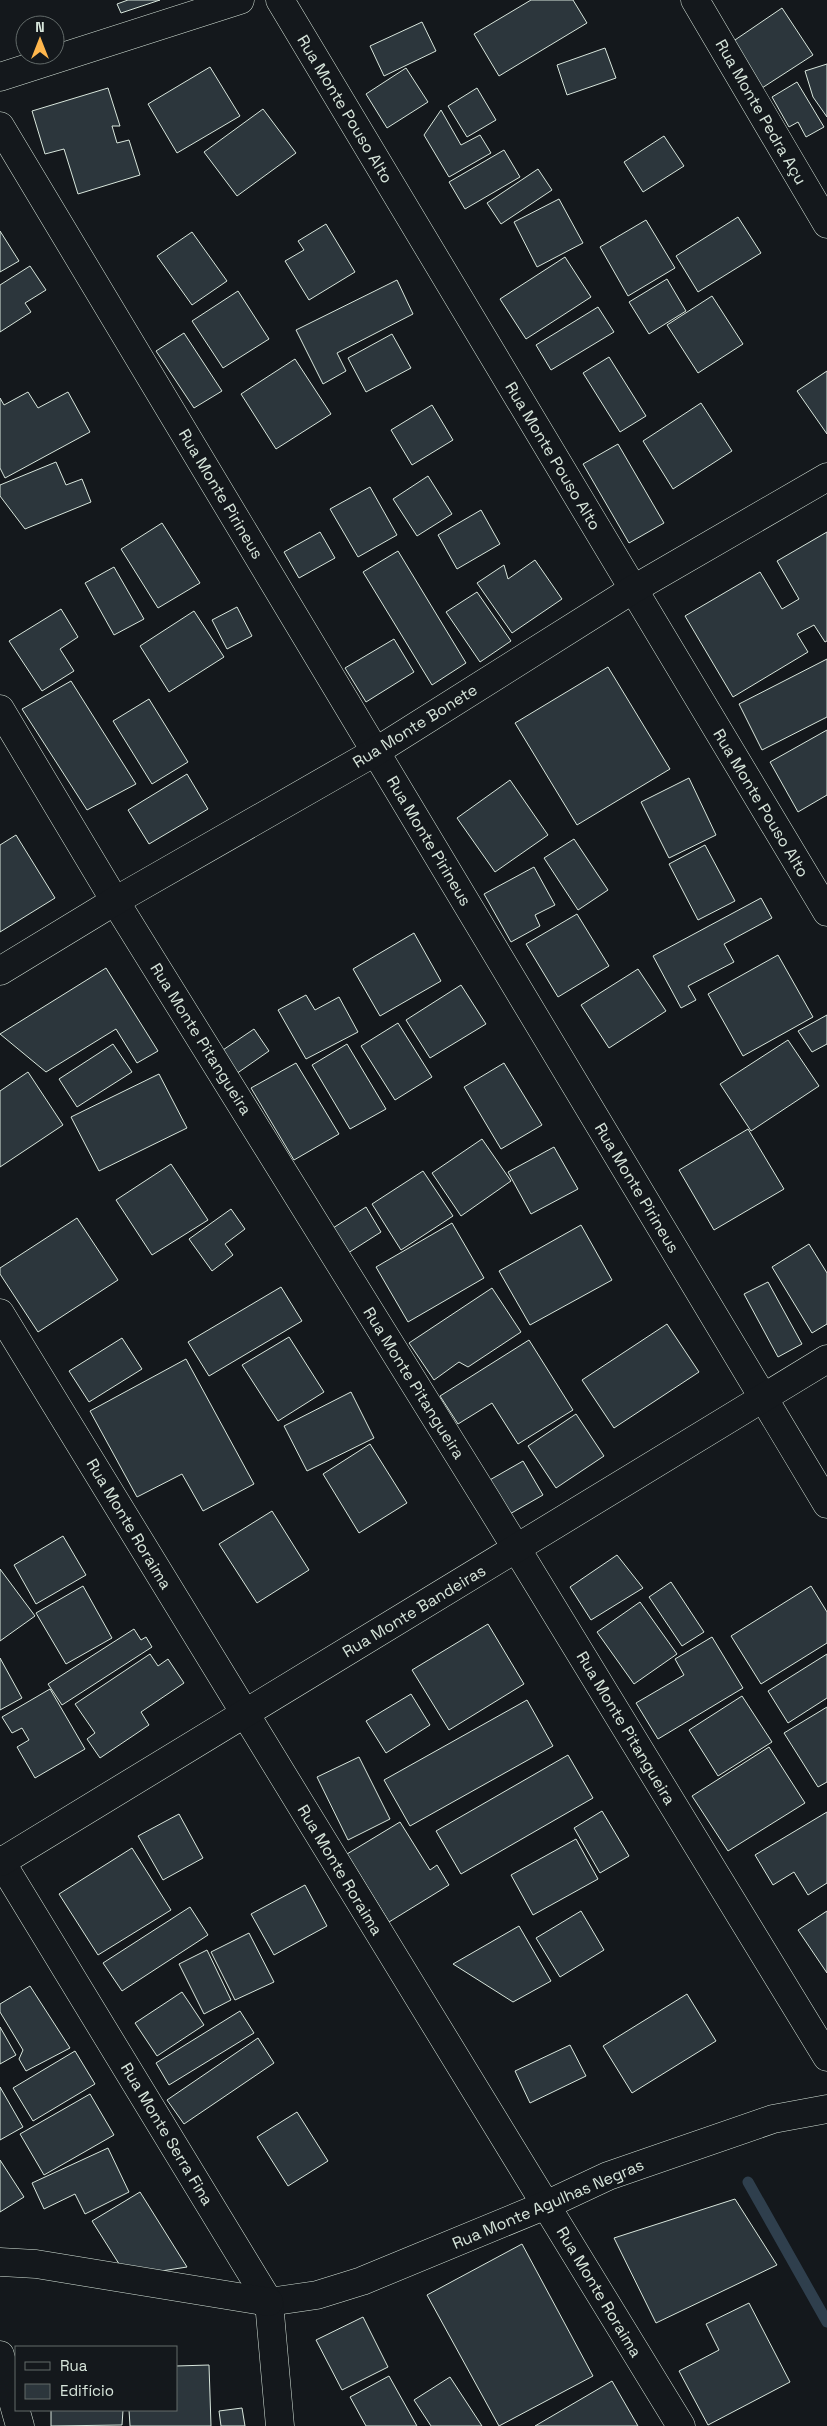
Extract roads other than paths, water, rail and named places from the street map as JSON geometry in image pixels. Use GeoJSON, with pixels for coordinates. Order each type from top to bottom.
{"type":"FeatureCollection","features":[{"type":"Feature","properties":{"kind":"street"},"geometry":{"type":"LineString","coordinates":[[0,77],[240,0]]}},
{"type":"Feature","properties":{"kind":"street","name":"Rua Monte Pouso Alto"},"geometry":{"type":"LineString","coordinates":[[280,0],[632,590],[827,912]]}},
{"type":"Feature","properties":{"kind":"street","name":"Rua Monte Pedra Açu"},"geometry":{"type":"LineString","coordinates":[[695,0],[827,224]]}},
{"type":"Feature","properties":{"kind":"street","name":"Rua Monte Pirineus"},"geometry":{"type":"LineString","coordinates":[[0,126],[827,1504]]}},
{"type":"Feature","properties":{"kind":"street","name":"Rua Monte Bonete"},"geometry":{"type":"LineString","coordinates":[[0,970],[115,901],[375,752],[632,590],[827,477]]}},
{"type":"Feature","properties":{"kind":"street","name":"Rua Monte Pitangueira"},"geometry":{"type":"LineString","coordinates":[[0,709],[115,901],[517,1548],[827,2057]]}},
{"type":"Feature","properties":{"kind":"street","name":"Rua Monte Roraima"},"geometry":{"type":"LineString","coordinates":[[0,1313],[681,2426]]}},
{"type":"Feature","properties":{"kind":"street","name":"Rua Monte Bandeiras"},"geometry":{"type":"LineString","coordinates":[[0,1862],[827,1359]]}},
{"type":"Feature","properties":{"kind":"street","name":"Rua Monte Serra Fina"},"geometry":{"type":"LineString","coordinates":[[0,1862],[269,2302],[280,2426]]}},
{"type":"Feature","properties":{"kind":"street","name":"Rua Monte Agulhas Negras"},"geometry":{"type":"LineString","coordinates":[[0,2262],[36,2264],[269,2302],[317,2295],[362,2281],[546,2205],[608,2176],[764,2122],[827,2109]]}},
{"type":"Feature","properties":{"kind":"street"},"geometry":{"type":"LineString","coordinates":[[0,2355],[15,2408]]}},
{"type":"Feature","properties":{"kind":"street"},"geometry":{"type":"LineString","coordinates":[[16,2411],[20,2426]]}},
{"type":"Feature","properties":{"kind":"waterway"},"geometry":{"type":"LineString","coordinates":[[748,2182],[827,2322]]}}]}
